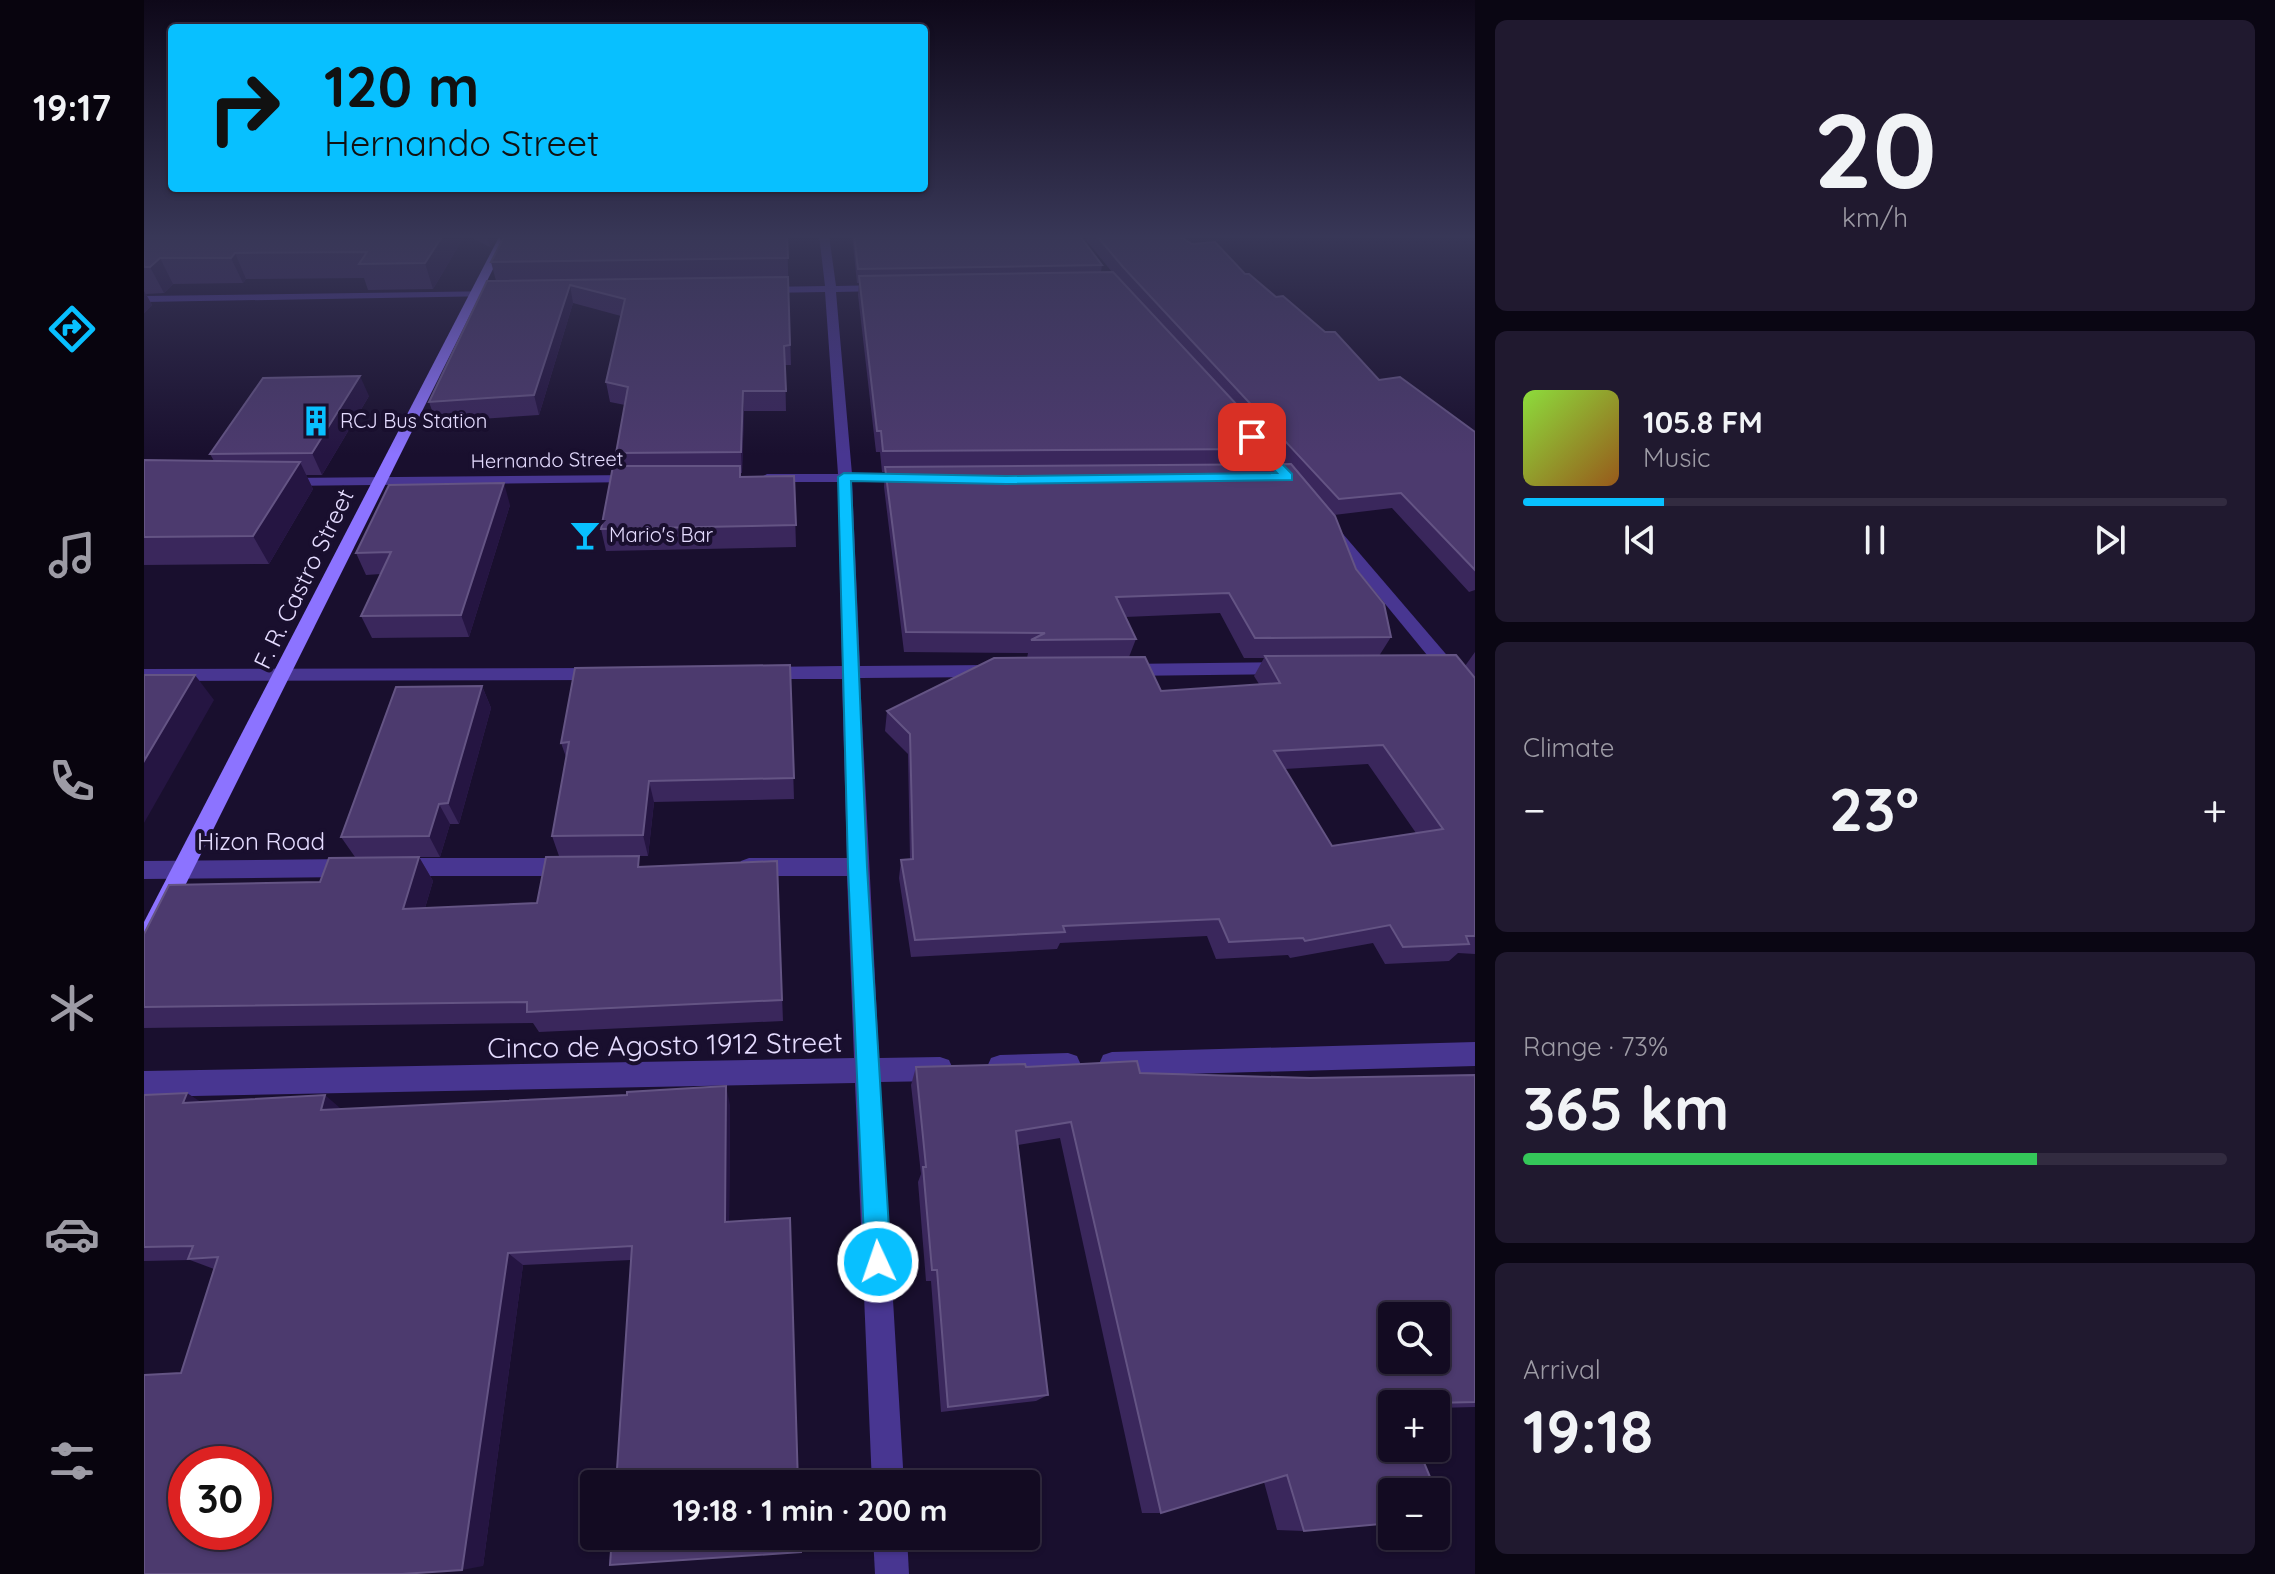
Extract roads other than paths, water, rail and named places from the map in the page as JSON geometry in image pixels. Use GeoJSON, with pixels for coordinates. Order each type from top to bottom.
{"type":"FeatureCollection","features":[{"type":"Feature","properties":{"kind":"main road","name":"F. R. Castro Street"},"geometry":{"type":"LineString","coordinates":[[144,945],[466,308]]}},
{"type":"Feature","properties":{"kind":"street"},"geometry":{"type":"LineString","coordinates":[[833,308],[844,477],[857,867],[887,1470]]}},
{"type":"Feature","properties":{"kind":"street"},"geometry":{"type":"LineString","coordinates":[[756,478],[927,478]]}},
{"type":"Feature","properties":{"kind":"street","name":"Hernando Street"},"geometry":{"type":"LineString","coordinates":[[271,482],[646,479]]}},
{"type":"Feature","properties":{"kind":"street"},"geometry":{"type":"LineString","coordinates":[[1317,512],[1475,700]]}},
{"type":"Feature","properties":{"kind":"street"},"geometry":{"type":"LineString","coordinates":[[1417,667],[1448,666]]}},
{"type":"Feature","properties":{"kind":"street"},"geometry":{"type":"LineString","coordinates":[[1105,670],[1308,668]]}},
{"type":"Feature","properties":{"kind":"street"},"geometry":{"type":"LineString","coordinates":[[742,673],[1012,671]]}},
{"type":"Feature","properties":{"kind":"street"},"geometry":{"type":"LineString","coordinates":[[144,675],[615,674]]}},
{"type":"Feature","properties":{"kind":"street","name":"Hizon Road"},"geometry":{"type":"LineString","coordinates":[[144,870],[586,867]]}},
{"type":"Feature","properties":{"kind":"street"},"geometry":{"type":"LineString","coordinates":[[728,867],[857,867]]}},
{"type":"Feature","properties":{"kind":"street","name":"Cinco de Agosto 1912 Street"},"geometry":{"type":"LineString","coordinates":[[144,1084],[869,1071],[1475,1054]]}},
{"type":"Feature","properties":{"kind":"street"},"geometry":{"type":"LineString","coordinates":[[891,1550],[892,1574]]}},
{"type":"Feature","properties":{"kind":"place","name":"RCJ Bus Station"},"geometry":{"type":"Point","coordinates":[316,421]}},
{"type":"Feature","properties":{"kind":"place","name":"Mario's Bar"},"geometry":{"type":"Point","coordinates":[585,535]}}]}
